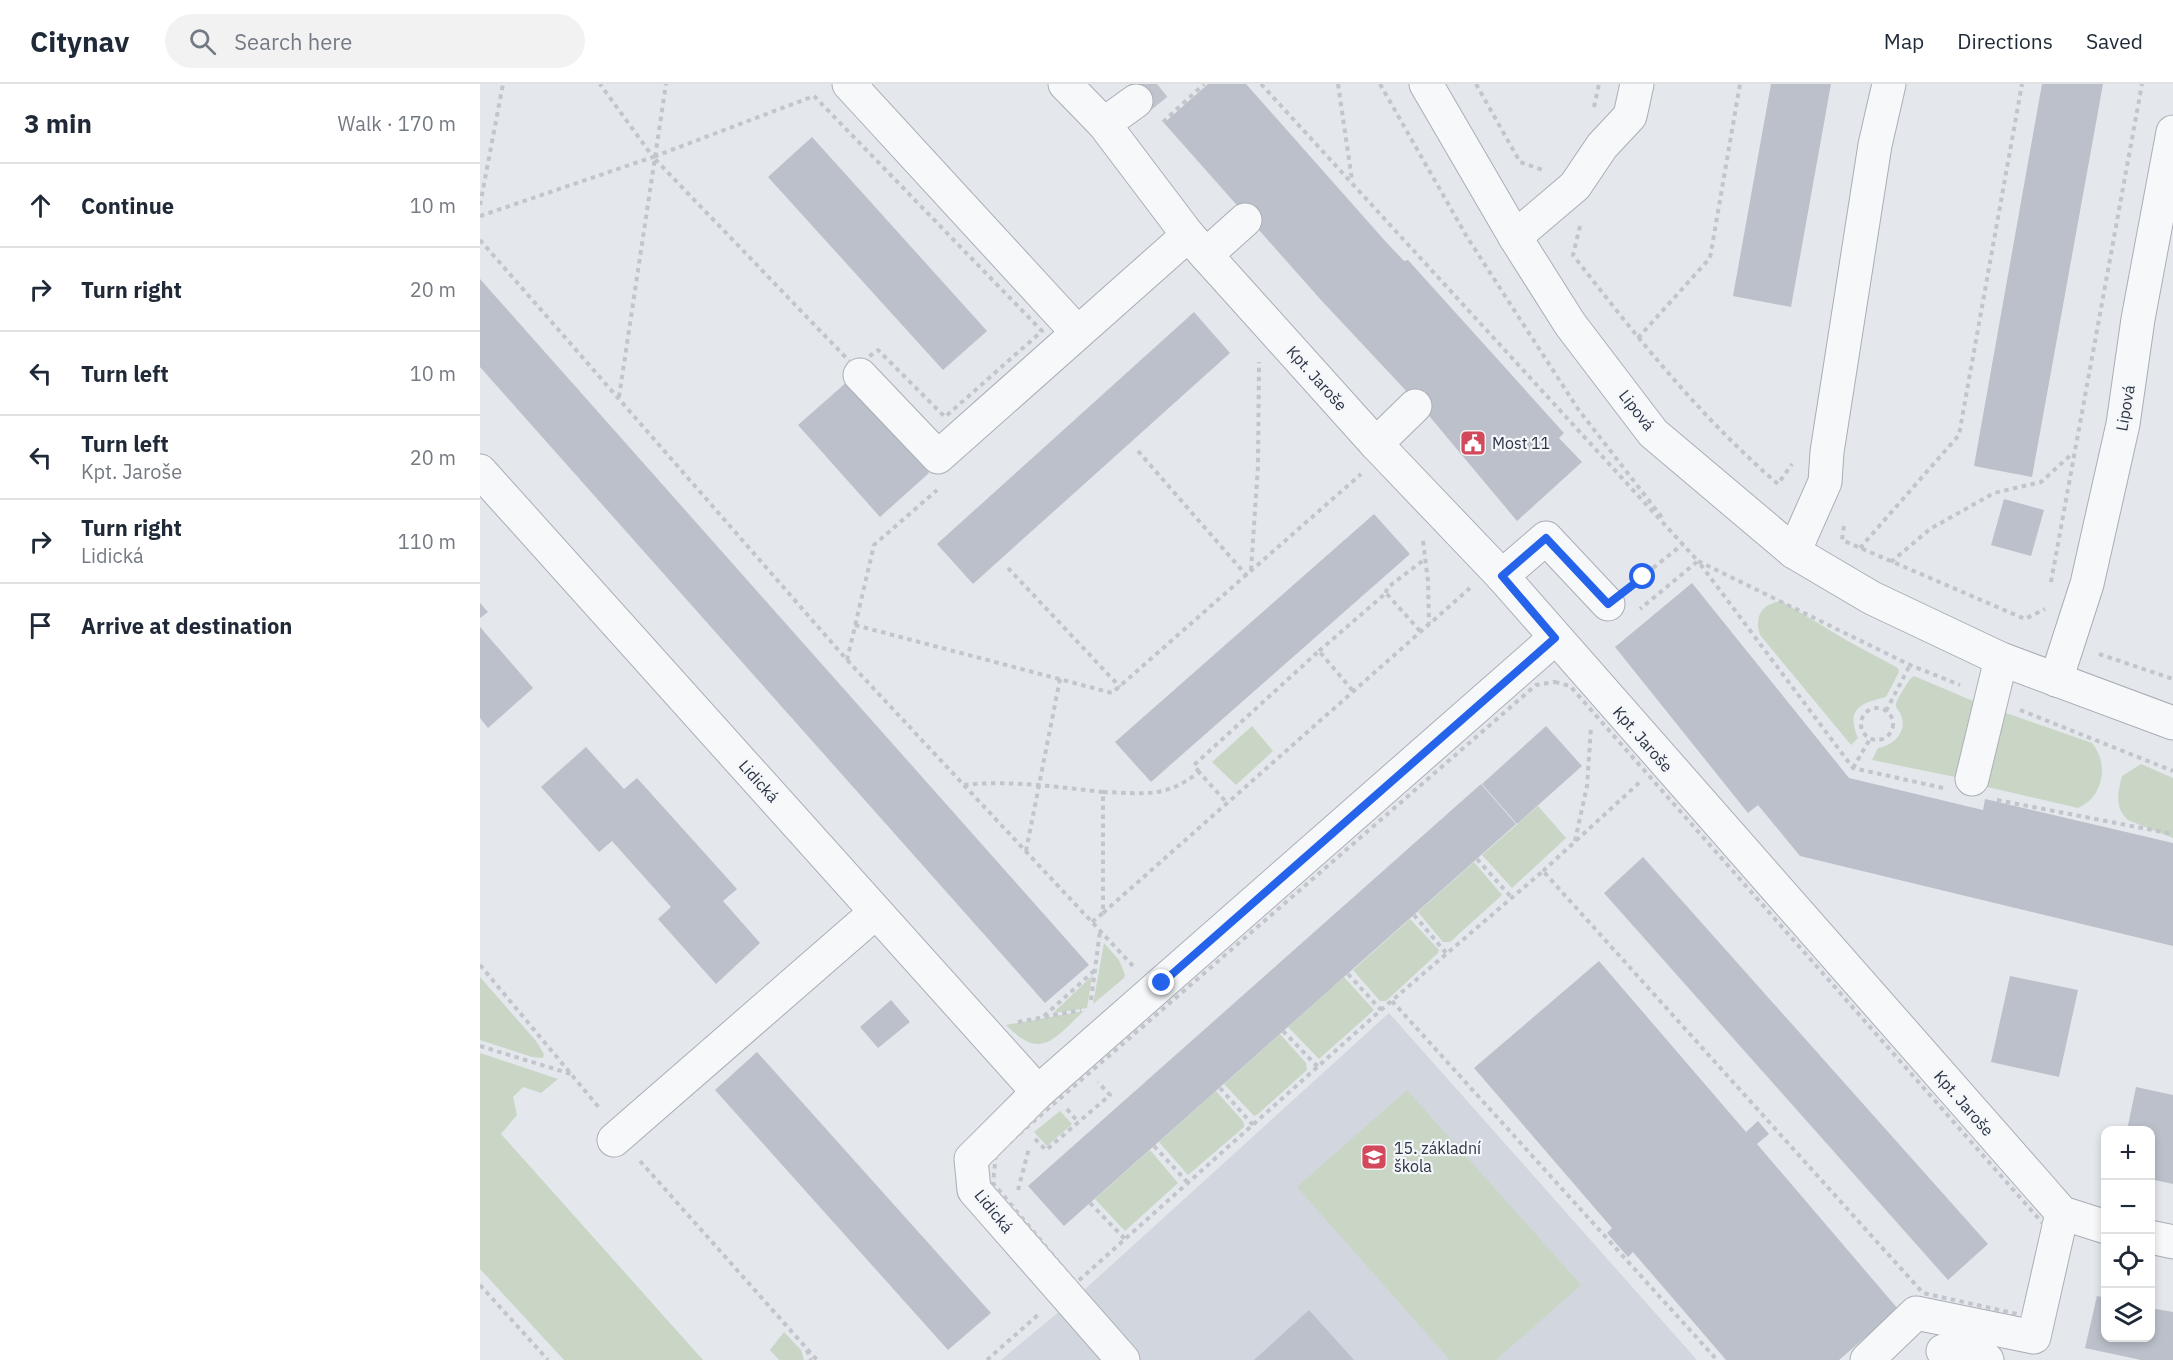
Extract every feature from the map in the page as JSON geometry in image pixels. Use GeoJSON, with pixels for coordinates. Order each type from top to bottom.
{"type":"FeatureCollection","features":[{"type":"Feature","properties":{"kind":"street"},"geometry":{"type":"LineString","coordinates":[[849,84],[1077,332]]}},
{"type":"Feature","properties":{"kind":"street","name":"Kpt. Jaroše"},"geometry":{"type":"LineString","coordinates":[[1065,84],[1104,124],[1197,245],[1376,444],[1488,580],[1555,638],[2062,1213],[2101,1226]]}},
{"type":"Feature","properties":{"kind":"street","name":"Lipová"},"geometry":{"type":"LineString","coordinates":[[1426,84],[1515,237],[1570,324],[1653,433],[1794,552],[1872,598],[2001,659],[2173,723]]}},
{"type":"Feature","properties":{"kind":"street"},"geometry":{"type":"LineString","coordinates":[[1515,237],[1575,186],[1602,146],[1630,116],[1637,84]]}},
{"type":"Feature","properties":{"kind":"street"},"geometry":{"type":"LineString","coordinates":[[1794,552],[1825,482],[1829,434],[1875,145],[1889,84]]}},
{"type":"Feature","properties":{"kind":"street"},"geometry":{"type":"LineString","coordinates":[[1104,124],[1136,101]]}},
{"type":"Feature","properties":{"kind":"street","name":"Lipová"},"geometry":{"type":"LineString","coordinates":[[2056,680],[2087,584],[2123,424],[2138,319],[2173,132]]}},
{"type":"Feature","properties":{"kind":"street"},"geometry":{"type":"LineString","coordinates":[[860,375],[938,457],[1077,332],[1197,245],[1245,219]]}},
{"type":"Feature","properties":{"kind":"street"},"geometry":{"type":"LineString","coordinates":[[1376,444],[1415,406]]}},
{"type":"Feature","properties":{"kind":"street","name":"Lidická"},"geometry":{"type":"LineString","coordinates":[[480,471],[1038,1092]]}},
{"type":"Feature","properties":{"kind":"street"},"geometry":{"type":"LineString","coordinates":[[1488,580],[1546,538],[1608,604]]}},
{"type":"Feature","properties":{"kind":"street","name":"Lidická"},"geometry":{"type":"LineString","coordinates":[[1071,1292],[974,1190],[971,1159],[1038,1092],[1555,638]]}},
{"type":"Feature","properties":{"kind":"street"},"geometry":{"type":"LineString","coordinates":[[1970,789],[2001,659]]}},
{"type":"Feature","properties":{"kind":"street"},"geometry":{"type":"LineString","coordinates":[[617,1138],[876,912]]}},
{"type":"Feature","properties":{"kind":"street"},"geometry":{"type":"LineString","coordinates":[[1867,1360],[1916,1313],[2031,1349],[2062,1213]]}},
{"type":"Feature","properties":{"kind":"street"},"geometry":{"type":"LineString","coordinates":[[2155,1238],[2173,1242]]}},
{"type":"Feature","properties":{"kind":"street"},"geometry":{"type":"LineString","coordinates":[[1071,1292],[1123,1360]]}},
{"type":"Feature","properties":{"kind":"street"},"geometry":{"type":"LineString","coordinates":[[1943,1351],[1988,1360]]}},
{"type":"Feature","properties":{"kind":"path"},"geometry":{"type":"LineString","coordinates":[[480,205],[503,84]]}},
{"type":"Feature","properties":{"kind":"path"},"geometry":{"type":"LineString","coordinates":[[480,216],[653,157],[814,96],[1042,331],[945,417],[878,350],[855,367],[653,157],[600,84]]}},
{"type":"Feature","properties":{"kind":"path"},"geometry":{"type":"LineString","coordinates":[[619,398],[653,157],[666,84]]}},
{"type":"Feature","properties":{"kind":"path"},"geometry":{"type":"LineString","coordinates":[[1128,156],[1204,84]]}},
{"type":"Feature","properties":{"kind":"path"},"geometry":{"type":"LineString","coordinates":[[1261,84],[1698,561],[1853,768],[1970,789],[2173,834]]}},
{"type":"Feature","properties":{"kind":"path"},"geometry":{"type":"LineString","coordinates":[[1338,84],[1352,181]]}},
{"type":"Feature","properties":{"kind":"path"},"geometry":{"type":"LineString","coordinates":[[1380,84],[1467,237],[1578,409],[1683,544]]}},
{"type":"Feature","properties":{"kind":"path"},"geometry":{"type":"LineString","coordinates":[[1476,84],[1520,162],[1546,171]]}},
{"type":"Feature","properties":{"kind":"path"},"geometry":{"type":"LineString","coordinates":[[1638,338],[1710,258],[1740,84]]}},
{"type":"Feature","properties":{"kind":"path"},"geometry":{"type":"LineString","coordinates":[[1860,548],[1959,435],[2022,84]]}},
{"type":"Feature","properties":{"kind":"path"},"geometry":{"type":"LineString","coordinates":[[2050,586],[2142,84]]}},
{"type":"Feature","properties":{"kind":"path"},"geometry":{"type":"LineString","coordinates":[[1583,215],[1573,255],[1638,338],[1744,455],[1778,484],[1794,462]]}},
{"type":"Feature","properties":{"kind":"path"},"geometry":{"type":"LineString","coordinates":[[480,240],[847,660],[1141,974]]}},
{"type":"Feature","properties":{"kind":"path"},"geometry":{"type":"LineString","coordinates":[[1251,571],[1258,466],[1258,354]]}},
{"type":"Feature","properties":{"kind":"path"},"geometry":{"type":"LineString","coordinates":[[1138,451],[1247,576]]}},
{"type":"Feature","properties":{"kind":"path"},"geometry":{"type":"LineString","coordinates":[[1891,562],[1930,529],[1994,493],[2042,482],[2074,453]]}},
{"type":"Feature","properties":{"kind":"path"},"geometry":{"type":"LineString","coordinates":[[855,625],[1112,693],[1362,473]]}},
{"type":"Feature","properties":{"kind":"path"},"geometry":{"type":"LineString","coordinates":[[847,660],[874,545],[945,484]]}},
{"type":"Feature","properties":{"kind":"path"},"geometry":{"type":"LineString","coordinates":[[1844,518],[1842,540],[1891,562],[2025,619],[2046,608]]}},
{"type":"Feature","properties":{"kind":"path"},"geometry":{"type":"LineString","coordinates":[[1422,533],[1429,624]]}},
{"type":"Feature","properties":{"kind":"path"},"geometry":{"type":"LineString","coordinates":[[1608,604],[1683,544]]}},
{"type":"Feature","properties":{"kind":"path"},"geometry":{"type":"LineString","coordinates":[[1227,803],[1194,765],[1386,593],[1387,588],[1425,559]]}},
{"type":"Feature","properties":{"kind":"path"},"geometry":{"type":"LineString","coordinates":[[1698,561],[1852,635]]}},
{"type":"Feature","properties":{"kind":"path"},"geometry":{"type":"LineString","coordinates":[[1008,568],[1120,687]]}},
{"type":"Feature","properties":{"kind":"path"},"geometry":{"type":"LineString","coordinates":[[1092,922],[1420,631],[1488,580]]}},
{"type":"Feature","properties":{"kind":"path"},"geometry":{"type":"LineString","coordinates":[[1386,593],[1420,631]]}},
{"type":"Feature","properties":{"kind":"path"},"geometry":{"type":"LineString","coordinates":[[1319,651],[1353,691]]}},
{"type":"Feature","properties":{"kind":"path"},"geometry":{"type":"LineString","coordinates":[[2094,652],[2173,679]]}},
{"type":"Feature","properties":{"kind":"path"},"geometry":{"type":"LineString","coordinates":[[1886,711],[1910,665]]}},
{"type":"Feature","properties":{"kind":"path"},"geometry":{"type":"LineString","coordinates":[[1026,852],[1060,679]]}},
{"type":"Feature","properties":{"kind":"path"},"geometry":{"type":"LineString","coordinates":[[1071,1292],[1014,1208],[993,1183],[996,1154],[1536,685],[1555,682],[1570,686],[2046,1227],[2026,1316],[1923,1293],[1543,870]]}},
{"type":"Feature","properties":{"kind":"path"},"geometry":{"type":"LineString","coordinates":[[1589,708],[1590,715]]}},
{"type":"Feature","properties":{"kind":"path"},"geometry":{"type":"LineString","coordinates":[[1876,708],[1886,711],[1893,719],[1893,730],[1886,739],[1881,741],[1870,739],[1861,726],[1863,716],[1876,708]]}},
{"type":"Feature","properties":{"kind":"path"},"geometry":{"type":"LineString","coordinates":[[1575,841],[1587,786],[1591,723]]}},
{"type":"Feature","properties":{"kind":"path"},"geometry":{"type":"LineString","coordinates":[[1853,768],[1870,739]]}},
{"type":"Feature","properties":{"kind":"path"},"geometry":{"type":"LineString","coordinates":[[964,785],[982,783],[1046,786],[1149,795],[1185,783],[1199,772]]}},
{"type":"Feature","properties":{"kind":"path"},"geometry":{"type":"LineString","coordinates":[[987,1360],[1071,1292],[1125,1239],[1381,1010],[1512,898],[1649,774]]}},
{"type":"Feature","properties":{"kind":"path"},"geometry":{"type":"LineString","coordinates":[[1103,792],[1103,913]]}},
{"type":"Feature","properties":{"kind":"path"},"geometry":{"type":"LineString","coordinates":[[1477,859],[1512,898]]}},
{"type":"Feature","properties":{"kind":"path"},"geometry":{"type":"LineString","coordinates":[[1414,915],[1447,954]]}},
{"type":"Feature","properties":{"kind":"path"},"geometry":{"type":"LineString","coordinates":[[1010,1023],[1090,1009],[1100,931]]}},
{"type":"Feature","properties":{"kind":"path"},"geometry":{"type":"LineString","coordinates":[[480,965],[573,1074],[617,1138],[630,1149],[817,1360]]}},
{"type":"Feature","properties":{"kind":"path"},"geometry":{"type":"LineString","coordinates":[[1043,1017],[1095,971]]}},
{"type":"Feature","properties":{"kind":"path"},"geometry":{"type":"LineString","coordinates":[[1348,974],[1381,1010]]}},
{"type":"Feature","properties":{"kind":"path"},"geometry":{"type":"LineString","coordinates":[[1392,1001],[1717,1360]]}},
{"type":"Feature","properties":{"kind":"path"},"geometry":{"type":"LineString","coordinates":[[1283,1031],[1318,1067]]}},
{"type":"Feature","properties":{"kind":"path"},"geometry":{"type":"LineString","coordinates":[[480,1046],[573,1074]]}},
{"type":"Feature","properties":{"kind":"path"},"geometry":{"type":"LineString","coordinates":[[1026,1128],[1046,1150],[1110,1095],[1090,1072]]}},
{"type":"Feature","properties":{"kind":"path"},"geometry":{"type":"LineString","coordinates":[[1220,1088],[1253,1125]]}},
{"type":"Feature","properties":{"kind":"path"},"geometry":{"type":"LineString","coordinates":[[1014,1208],[1032,1136]]}},
{"type":"Feature","properties":{"kind":"path"},"geometry":{"type":"LineString","coordinates":[[1154,1146],[1188,1183]]}},
{"type":"Feature","properties":{"kind":"path"},"geometry":{"type":"LineString","coordinates":[[1090,1203],[1125,1239]]}},
{"type":"Feature","properties":{"kind":"path"},"geometry":{"type":"LineString","coordinates":[[480,1285],[548,1360]]}},
{"type":"Feature","properties":{"kind":"path"},"geometry":{"type":"LineString","coordinates":[[806,1347],[811,1360]]}},
{"type":"Feature","properties":{"kind":"shaded area","name":"15. základní škola"},"geometry":{"type":"Polygon","coordinates":[[[1389,1013],[1697,1360],[1001,1360],[1072,1301],[1389,1013]]]}},
{"type":"Feature","properties":{"kind":"green space"},"geometry":{"type":"Polygon","coordinates":[[[1781,601],[1898,668],[1899,672],[1886,697],[1858,708],[1855,713],[1854,728],[1858,738],[1851,745],[1760,635],[1758,623],[1761,612],[1768,605],[1781,601]]]}},
{"type":"Feature","properties":{"kind":"green space"},"geometry":{"type":"Polygon","coordinates":[[[1914,676],[1973,701],[1955,777],[1872,760],[1878,748],[1889,744],[1901,731],[1902,720],[1896,704],[1900,694],[1914,676]]]}},
{"type":"Feature","properties":{"kind":"green space"},"geometry":{"type":"Polygon","coordinates":[[[2003,712],[2092,743],[2101,760],[2102,769],[2098,788],[2087,803],[2078,808],[1983,786],[2003,712]]]}},
{"type":"Feature","properties":{"kind":"green space"},"geometry":{"type":"Polygon","coordinates":[[[1252,726],[1273,751],[1236,785],[1212,762],[1252,726]]]}},
{"type":"Feature","properties":{"kind":"green space"},"geometry":{"type":"Polygon","coordinates":[[[2141,764],[2173,778],[2173,838],[2128,820],[2121,810],[2118,794],[2122,776],[2141,764]]]}},
{"type":"Feature","properties":{"kind":"green space"},"geometry":{"type":"Polygon","coordinates":[[[1538,806],[1566,838],[1512,888],[1482,855],[1538,806]]]}},
{"type":"Feature","properties":{"kind":"green space"},"geometry":{"type":"Polygon","coordinates":[[[1474,862],[1502,895],[1450,942],[1443,942],[1418,912],[1474,862]]]}},
{"type":"Feature","properties":{"kind":"green space"},"geometry":{"type":"Polygon","coordinates":[[[1410,919],[1439,950],[1438,953],[1386,1001],[1380,1001],[1353,970],[1410,919]]]}},
{"type":"Feature","properties":{"kind":"green space"},"geometry":{"type":"Polygon","coordinates":[[[1104,943],[1119,960],[1125,975],[1093,1004],[1104,943]]]}},
{"type":"Feature","properties":{"kind":"green space"},"geometry":{"type":"Polygon","coordinates":[[[1092,976],[1087,1008],[1053,1013],[1092,976]]]}},
{"type":"Feature","properties":{"kind":"green space"},"geometry":{"type":"Polygon","coordinates":[[[480,977],[536,1041],[544,1054],[543,1058],[532,1057],[480,1040],[480,977]]]}},
{"type":"Feature","properties":{"kind":"green space"},"geometry":{"type":"Polygon","coordinates":[[[1344,977],[1374,1010],[1319,1059],[1288,1027],[1344,977]]]}},
{"type":"Feature","properties":{"kind":"green space"},"geometry":{"type":"Polygon","coordinates":[[[1084,1011],[1056,1037],[1039,1044],[1018,1036],[1006,1025],[1084,1011]]]}},
{"type":"Feature","properties":{"kind":"green space"},"geometry":{"type":"Polygon","coordinates":[[[1280,1034],[1306,1063],[1307,1070],[1254,1116],[1224,1084],[1280,1034]]]}},
{"type":"Feature","properties":{"kind":"green space"},"geometry":{"type":"Polygon","coordinates":[[[480,1053],[558,1079],[541,1093],[523,1087],[513,1097],[517,1115],[501,1134],[703,1360],[564,1360],[480,1269],[480,1053]]]}},
{"type":"Feature","properties":{"kind":"green space"},"geometry":{"type":"Polygon","coordinates":[[[1407,1090],[1581,1285],[1496,1360],[1450,1360],[1297,1187],[1407,1090]]]}},
{"type":"Feature","properties":{"kind":"green space"},"geometry":{"type":"Polygon","coordinates":[[[1216,1091],[1241,1119],[1244,1127],[1188,1175],[1159,1142],[1216,1091]]]}},
{"type":"Feature","properties":{"kind":"green space"},"geometry":{"type":"Polygon","coordinates":[[[1060,1111],[1072,1124],[1047,1146],[1034,1132],[1060,1111]]]}},
{"type":"Feature","properties":{"kind":"green space"},"geometry":{"type":"Polygon","coordinates":[[[1150,1150],[1178,1183],[1125,1231],[1095,1199],[1150,1150]]]}},
{"type":"Feature","properties":{"kind":"green space"},"geometry":{"type":"Polygon","coordinates":[[[784,1332],[801,1350],[804,1360],[779,1360],[770,1350],[784,1332]]]}},
{"type":"Feature","properties":{"kind":"building"},"geometry":{"type":"Polygon","coordinates":[[[1208,84],[1246,84],[1386,242],[1404,261],[1408,260],[1564,433],[1559,438],[1582,462],[1517,521],[1425,411],[1321,300],[1164,123],[1208,84]]]}},
{"type":"Feature","properties":{"kind":"building"},"geometry":{"type":"Polygon","coordinates":[[[1771,84],[1831,84],[1791,307],[1733,296],[1771,84]]]}},
{"type":"Feature","properties":{"kind":"building"},"geometry":{"type":"Polygon","coordinates":[[[2042,84],[2103,84],[2032,477],[1974,466],[2042,84]]]}},
{"type":"Feature","properties":{"kind":"building"},"geometry":{"type":"Polygon","coordinates":[[[812,137],[987,331],[943,370],[768,177],[812,137]]]}},
{"type":"Feature","properties":{"kind":"building"},"geometry":{"type":"Polygon","coordinates":[[[480,279],[1089,965],[1045,1003],[480,367],[480,279]]]}},
{"type":"Feature","properties":{"kind":"building"},"geometry":{"type":"Polygon","coordinates":[[[1194,312],[1230,353],[973,584],[937,544],[1194,312]]]}},
{"type":"Feature","properties":{"kind":"building"},"geometry":{"type":"Polygon","coordinates":[[[848,381],[929,473],[880,517],[798,425],[848,381]]]}},
{"type":"Feature","properties":{"kind":"building"},"geometry":{"type":"Polygon","coordinates":[[[2004,499],[2044,510],[2031,556],[1991,545],[2004,499]]]}},
{"type":"Feature","properties":{"kind":"building"},"geometry":{"type":"Polygon","coordinates":[[[1374,514],[1410,554],[1151,782],[1115,742],[1374,514]]]}},
{"type":"Feature","properties":{"kind":"building"},"geometry":{"type":"Polygon","coordinates":[[[1692,583],[1849,778],[1983,810],[1985,799],[2173,843],[2173,946],[1800,856],[1758,805],[1748,813],[1615,647],[1692,583]]]}},
{"type":"Feature","properties":{"kind":"building"},"geometry":{"type":"Polygon","coordinates":[[[480,603],[488,612],[480,618],[480,603]]]}},
{"type":"Feature","properties":{"kind":"building"},"geometry":{"type":"Polygon","coordinates":[[[480,627],[533,688],[488,728],[480,718],[480,627]]]}},
{"type":"Feature","properties":{"kind":"building"},"geometry":{"type":"Polygon","coordinates":[[[1546,726],[1582,766],[1517,824],[1482,784],[1546,726]]]}},
{"type":"Feature","properties":{"kind":"building"},"geometry":{"type":"Polygon","coordinates":[[[586,747],[624,789],[637,778],[737,889],[723,901],[760,943],[716,984],[658,919],[671,907],[612,841],[599,852],[541,787],[586,747]]]}},
{"type":"Feature","properties":{"kind":"building"},"geometry":{"type":"Polygon","coordinates":[[[1481,784],[1516,824],[1064,1226],[1028,1186],[1481,784]]]}},
{"type":"Feature","properties":{"kind":"building"},"geometry":{"type":"Polygon","coordinates":[[[1643,857],[1988,1244],[1948,1280],[1604,893],[1643,857]]]}},
{"type":"Feature","properties":{"kind":"building"},"geometry":{"type":"Polygon","coordinates":[[[1599,961],[1746,1132],[1758,1121],[1769,1134],[1757,1144],[1898,1309],[1839,1360],[1726,1360],[1633,1252],[1628,1257],[1607,1233],[1612,1228],[1474,1068],[1599,961]]]}},
{"type":"Feature","properties":{"kind":"building"},"geometry":{"type":"Polygon","coordinates":[[[2010,976],[2078,990],[2059,1077],[1991,1062],[2010,976]]]}},
{"type":"Feature","properties":{"kind":"building"},"geometry":{"type":"Polygon","coordinates":[[[891,1000],[910,1022],[878,1048],[860,1027],[891,1000]]]}},
{"type":"Feature","properties":{"kind":"building"},"geometry":{"type":"Polygon","coordinates":[[[757,1052],[991,1313],[948,1350],[715,1090],[757,1052]]]}},
{"type":"Feature","properties":{"kind":"building"},"geometry":{"type":"Polygon","coordinates":[[[2136,1087],[2173,1095],[2173,1184],[2155,1180],[2155,1126],[2128,1126],[2136,1087]]]}},
{"type":"Feature","properties":{"kind":"building"},"geometry":{"type":"Polygon","coordinates":[[[2097,1296],[2101,1297],[2101,1342],[2155,1342],[2155,1309],[2173,1312],[2173,1360],[2141,1360],[2085,1348],[2097,1296]]]}},
{"type":"Feature","properties":{"kind":"building"},"geometry":{"type":"Polygon","coordinates":[[[1309,1310],[1354,1360],[1254,1360],[1309,1310]]]}},
{"type":"Feature","properties":{"kind":"tunnel"},"geometry":{"type":"LineString","coordinates":[[1136,101],[1157,84]]}},
{"type":"Feature","properties":{"kind":"place","name":"Most 11"},"geometry":{"type":"Point","coordinates":[1473,443]}},
{"type":"Feature","properties":{"kind":"place","name":"15. základní škola"},"geometry":{"type":"Point","coordinates":[1374,1157]}},
{"type":"Feature","properties":{"kind":"route"},"geometry":{"type":"LineString","coordinates":[[1162,983],[1555,638],[1502,576],[1546,538],[1608,604],[1643,577]]}}]}
